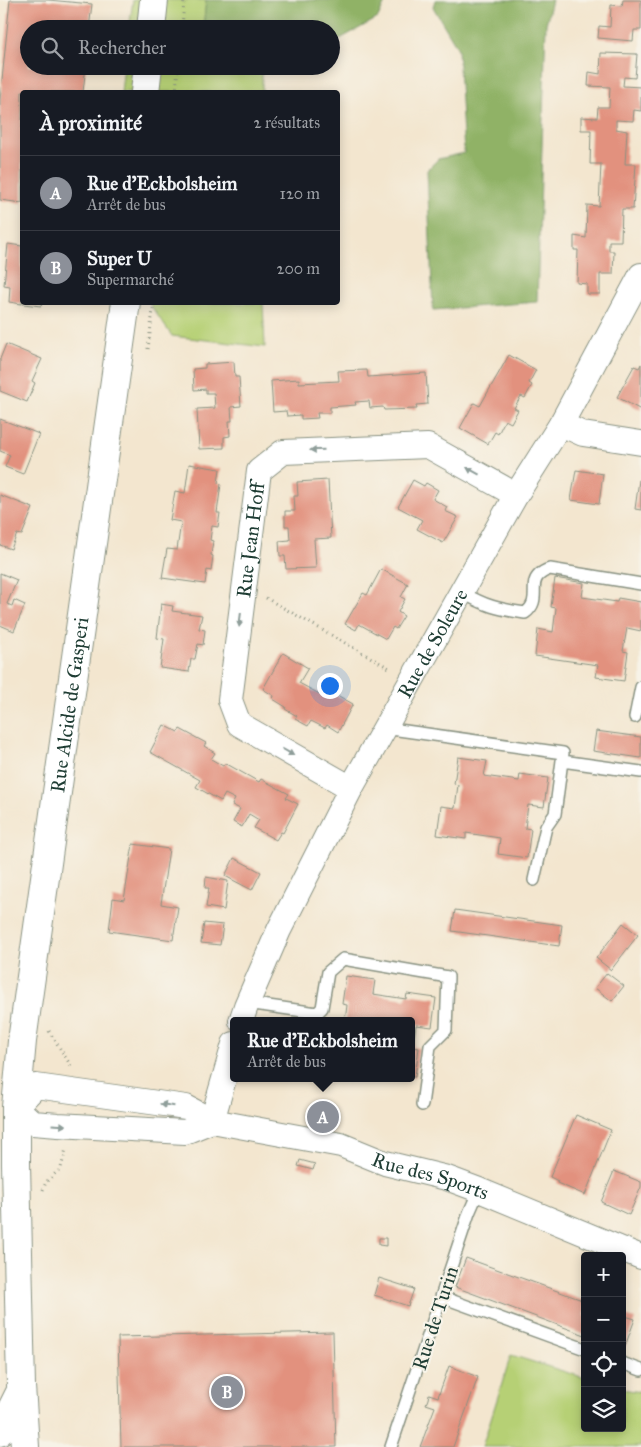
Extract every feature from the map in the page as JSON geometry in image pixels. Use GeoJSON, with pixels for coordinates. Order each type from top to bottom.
{"type":"FeatureCollection","features":[{"type":"Feature","properties":{"kind":"main road"},"geometry":{"type":"LineString","coordinates":[[152,20],[154,0]]}},
{"type":"Feature","properties":{"kind":"main road"},"geometry":{"type":"LineString","coordinates":[[145,90],[147,75]]}},
{"type":"Feature","properties":{"kind":"main road","name":"Rue Alcide de Gasperi"},"geometry":{"type":"LineString","coordinates":[[25,1447],[21,1386],[16,1174],[8,1106],[22,1041],[126,305]]}},
{"type":"Feature","properties":{"kind":"street","name":"Rue de Soleure"},"geometry":{"type":"LineString","coordinates":[[244,1012],[279,930],[351,788],[516,496],[560,424],[641,276]]}},
{"type":"Feature","properties":{"kind":"street"},"geometry":{"type":"LineString","coordinates":[[560,424],[583,434],[641,443]]}},
{"type":"Feature","properties":{"kind":"street","name":"Rue Jean Hoff"},"geometry":{"type":"LineString","coordinates":[[351,788],[239,724],[230,700],[259,471],[283,452],[428,446],[516,496]]}},
{"type":"Feature","properties":{"kind":"street"},"geometry":{"type":"LineString","coordinates":[[8,1106],[33,1123],[185,1132],[212,1121],[230,1058]]}},
{"type":"Feature","properties":{"kind":"street","name":"Rue des Sports"},"geometry":{"type":"LineString","coordinates":[[8,1106],[36,1086],[186,1108],[212,1121],[340,1145],[385,1163],[447,1178],[641,1256]]}},
{"type":"Feature","properties":{"kind":"street"},"geometry":{"type":"LineString","coordinates":[[0,1434],[21,1386]]}},
{"type":"Feature","properties":{"kind":"lane"},"geometry":{"type":"LineString","coordinates":[[461,592],[499,610],[525,613],[534,604],[536,580],[540,574],[550,569],[641,584]]}},
{"type":"Feature","properties":{"kind":"lane"},"geometry":{"type":"LineString","coordinates":[[636,717],[641,687]]}},
{"type":"Feature","properties":{"kind":"lane"},"geometry":{"type":"LineString","coordinates":[[384,728],[563,753],[556,814],[546,827],[534,880]]}},
{"type":"Feature","properties":{"kind":"lane"},"geometry":{"type":"LineString","coordinates":[[562,761],[641,772]]}},
{"type":"Feature","properties":{"kind":"lane"},"geometry":{"type":"LineString","coordinates":[[244,1012],[317,1014],[322,1008],[328,972],[343,959],[448,976],[446,1030],[430,1046],[422,1105]]}},
{"type":"Feature","properties":{"kind":"lane","name":"Rue de Turin"},"geometry":{"type":"LineString","coordinates":[[391,1447],[469,1213],[479,1190]]}},
{"type":"Feature","properties":{"kind":"lane"},"geometry":{"type":"LineString","coordinates":[[442,1297],[581,1348]]}},
{"type":"Feature","properties":{"kind":"lane"},"geometry":{"type":"LineString","coordinates":[[626,1364],[641,1370]]}},
{"type":"Feature","properties":{"kind":"path"},"geometry":{"type":"LineString","coordinates":[[183,20],[184,0]]}},
{"type":"Feature","properties":{"kind":"path"},"geometry":{"type":"LineString","coordinates":[[176,90],[177,75]]}},
{"type":"Feature","properties":{"kind":"path"},"geometry":{"type":"LineString","coordinates":[[244,591],[260,594],[411,680]]}},
{"type":"Feature","properties":{"kind":"path"},"geometry":{"type":"LineString","coordinates":[[57,1171],[60,1168],[66,1150]]}},
{"type":"Feature","properties":{"kind":"green space"},"geometry":{"type":"Polygon","coordinates":[[[133,0],[206,0],[204,20],[130,20],[133,0]]]}},
{"type":"Feature","properties":{"kind":"green space"},"geometry":{"type":"Polygon","coordinates":[[[206,0],[386,0],[378,18],[340,39],[340,20],[204,20],[206,0]]]}},
{"type":"Feature","properties":{"kind":"green space"},"geometry":{"type":"Polygon","coordinates":[[[435,0],[552,0],[546,24],[537,302],[433,310],[427,170],[438,159],[464,153],[458,49],[433,7],[435,0]]]}},
{"type":"Feature","properties":{"kind":"green space"},"geometry":{"type":"Polygon","coordinates":[[[123,75],[262,75],[262,90],[121,90],[123,75]]]}},
{"type":"Feature","properties":{"kind":"green space"},"geometry":{"type":"Polygon","coordinates":[[[150,305],[263,305],[265,347],[172,336],[150,305]]]}},
{"type":"Feature","properties":{"kind":"green space"},"geometry":{"type":"Polygon","coordinates":[[[511,1355],[581,1377],[581,1432],[626,1432],[626,1390],[641,1392],[641,1447],[482,1447],[511,1355]]]}},
{"type":"Feature","properties":{"kind":"building"},"geometry":{"type":"Polygon","coordinates":[[[10,0],[48,0],[92,4],[90,20],[20,20],[20,75],[85,75],[83,90],[20,90],[20,203],[0,200],[0,100],[10,0]]]}},
{"type":"Feature","properties":{"kind":"building"},"geometry":{"type":"Polygon","coordinates":[[[623,0],[641,0],[641,30],[634,30],[633,41],[598,38],[599,26],[610,27],[611,5],[622,6],[623,0]]]}},
{"type":"Feature","properties":{"kind":"building"},"geometry":{"type":"Polygon","coordinates":[[[601,53],[637,54],[635,78],[624,77],[623,86],[641,87],[641,111],[634,110],[633,121],[616,120],[616,129],[627,131],[625,164],[636,164],[633,209],[622,209],[621,241],[609,241],[609,251],[614,251],[613,274],[600,274],[600,294],[587,294],[587,284],[577,283],[578,250],[574,250],[574,236],[586,238],[587,205],[599,206],[601,164],[590,164],[591,130],[581,130],[581,117],[597,118],[598,107],[609,107],[610,87],[588,86],[589,72],[600,74],[601,53]]]}},
{"type":"Feature","properties":{"kind":"building"},"geometry":{"type":"Polygon","coordinates":[[[8,244],[20,246],[20,304],[9,302],[10,286],[4,285],[8,244]]]}},
{"type":"Feature","properties":{"kind":"building"},"geometry":{"type":"Polygon","coordinates":[[[6,344],[42,359],[32,381],[35,383],[27,402],[0,391],[0,359],[6,344]]]}},
{"type":"Feature","properties":{"kind":"building"},"geometry":{"type":"Polygon","coordinates":[[[509,355],[536,370],[529,383],[532,385],[525,398],[521,396],[514,408],[518,410],[511,423],[505,420],[498,434],[495,432],[488,444],[460,428],[474,403],[480,406],[509,355]]]}},
{"type":"Feature","properties":{"kind":"building"},"geometry":{"type":"Polygon","coordinates":[[[234,362],[235,377],[239,377],[241,406],[231,407],[232,421],[229,421],[230,436],[224,437],[224,448],[199,449],[197,409],[215,408],[214,393],[206,393],[206,389],[194,390],[193,369],[205,368],[205,364],[234,362]]]}},
{"type":"Feature","properties":{"kind":"building"},"geometry":{"type":"Polygon","coordinates":[[[641,364],[641,410],[617,397],[634,366],[639,368],[641,364]]]}},
{"type":"Feature","properties":{"kind":"building"},"geometry":{"type":"Polygon","coordinates":[[[367,370],[368,377],[426,373],[428,404],[416,405],[417,409],[384,410],[383,407],[370,408],[369,401],[355,402],[356,405],[330,407],[330,413],[317,413],[318,418],[301,419],[301,415],[287,416],[286,411],[273,412],[271,381],[299,379],[299,383],[339,381],[338,371],[367,370]]]}},
{"type":"Feature","properties":{"kind":"building"},"geometry":{"type":"Polygon","coordinates":[[[0,419],[39,434],[23,474],[5,467],[10,455],[0,451],[0,419]]]}},
{"type":"Feature","properties":{"kind":"building"},"geometry":{"type":"Polygon","coordinates":[[[189,464],[220,469],[218,483],[221,484],[217,513],[220,513],[218,527],[212,526],[210,540],[213,541],[211,555],[213,556],[211,571],[207,570],[205,584],[162,578],[167,549],[177,550],[181,522],[170,520],[175,491],[185,493],[189,464]]]}},
{"type":"Feature","properties":{"kind":"building"},"geometry":{"type":"Polygon","coordinates":[[[576,470],[603,474],[599,504],[571,500],[576,470]]]}},
{"type":"Feature","properties":{"kind":"building"},"geometry":{"type":"Polygon","coordinates":[[[328,480],[331,538],[314,539],[316,568],[286,569],[285,556],[280,556],[279,541],[290,540],[289,526],[285,526],[285,511],[295,511],[294,496],[298,496],[297,482],[328,480]]]}},
{"type":"Feature","properties":{"kind":"building"},"geometry":{"type":"Polygon","coordinates":[[[413,480],[424,486],[426,483],[438,490],[433,499],[447,507],[445,511],[458,517],[443,543],[417,529],[422,520],[398,507],[413,480]]]}},
{"type":"Feature","properties":{"kind":"building"},"geometry":{"type":"Polygon","coordinates":[[[639,480],[641,481],[641,510],[635,509],[639,480]]]}},
{"type":"Feature","properties":{"kind":"building"},"geometry":{"type":"Polygon","coordinates":[[[0,495],[33,508],[22,535],[17,534],[11,549],[0,545],[0,495]]]}},
{"type":"Feature","properties":{"kind":"building"},"geometry":{"type":"Polygon","coordinates":[[[381,569],[408,584],[401,597],[405,599],[398,612],[404,616],[396,629],[393,627],[386,639],[359,624],[356,630],[345,624],[363,593],[367,595],[381,569]]]}},
{"type":"Feature","properties":{"kind":"building"},"geometry":{"type":"Polygon","coordinates":[[[0,573],[17,580],[7,604],[12,606],[14,600],[25,605],[14,631],[0,625],[0,573]]]}},
{"type":"Feature","properties":{"kind":"building"},"geometry":{"type":"Polygon","coordinates":[[[555,578],[584,583],[582,597],[617,602],[618,598],[641,602],[641,631],[627,628],[623,651],[628,652],[624,681],[596,677],[598,665],[535,656],[538,629],[553,632],[556,608],[551,607],[555,578]]]}},
{"type":"Feature","properties":{"kind":"building"},"geometry":{"type":"Polygon","coordinates":[[[161,604],[173,606],[172,611],[202,615],[199,629],[205,630],[203,645],[198,644],[195,659],[191,659],[189,672],[160,668],[164,639],[157,638],[161,604]]]}},
{"type":"Feature","properties":{"kind":"building"},"geometry":{"type":"Polygon","coordinates":[[[283,653],[308,668],[299,683],[325,697],[328,690],[353,704],[338,732],[327,725],[325,728],[311,721],[308,726],[295,719],[297,716],[285,709],[286,707],[273,699],[274,696],[263,689],[283,653]]]}},
{"type":"Feature","properties":{"kind":"building"},"geometry":{"type":"Polygon","coordinates":[[[164,725],[178,732],[180,729],[206,743],[204,746],[215,753],[211,759],[223,766],[225,763],[259,782],[261,779],[289,794],[286,798],[298,804],[283,833],[281,832],[276,840],[254,828],[259,820],[249,814],[242,827],[233,822],[240,809],[232,805],[235,799],[225,794],[221,801],[196,787],[200,780],[150,752],[164,725]]]}},
{"type":"Feature","properties":{"kind":"building"},"geometry":{"type":"Polygon","coordinates":[[[596,731],[641,737],[641,758],[593,751],[596,731]]]}},
{"type":"Feature","properties":{"kind":"building"},"geometry":{"type":"Polygon","coordinates":[[[458,757],[487,761],[484,776],[519,781],[520,774],[548,778],[544,807],[528,805],[525,828],[531,829],[527,858],[498,854],[500,838],[466,833],[466,839],[437,835],[441,806],[455,808],[458,785],[454,784],[458,757]]]}},
{"type":"Feature","properties":{"kind":"building"},"geometry":{"type":"Polygon","coordinates":[[[133,844],[169,849],[161,904],[178,907],[173,940],[109,931],[113,898],[124,900],[133,844]]]}},
{"type":"Feature","properties":{"kind":"building"},"geometry":{"type":"Polygon","coordinates":[[[234,858],[261,872],[252,890],[225,876],[234,858]]]}},
{"type":"Feature","properties":{"kind":"building"},"geometry":{"type":"Polygon","coordinates":[[[206,877],[228,881],[224,910],[206,907],[209,888],[205,888],[206,877]]]}},
{"type":"Feature","properties":{"kind":"building"},"geometry":{"type":"Polygon","coordinates":[[[455,910],[562,925],[559,946],[452,931],[455,910]]]}},
{"type":"Feature","properties":{"kind":"building"},"geometry":{"type":"Polygon","coordinates":[[[204,923],[223,925],[220,945],[201,943],[204,923]]]}},
{"type":"Feature","properties":{"kind":"building"},"geometry":{"type":"Polygon","coordinates":[[[623,923],[638,935],[611,970],[596,958],[623,923]]]}},
{"type":"Feature","properties":{"kind":"building"},"geometry":{"type":"Polygon","coordinates":[[[607,973],[624,986],[612,1001],[595,988],[607,973]]]}},
{"type":"Feature","properties":{"kind":"building"},"geometry":{"type":"Polygon","coordinates":[[[346,976],[375,980],[373,994],[406,999],[407,994],[436,998],[432,1027],[416,1025],[415,1032],[415,1017],[346,1017],[347,1005],[342,1004],[346,976]]]}},
{"type":"Feature","properties":{"kind":"building"},"geometry":{"type":"Polygon","coordinates":[[[415,1047],[419,1048],[415,1077],[415,1047]]]}},
{"type":"Feature","properties":{"kind":"building"},"geometry":{"type":"Polygon","coordinates":[[[576,1115],[611,1130],[585,1195],[557,1183],[558,1181],[550,1177],[576,1115]]]}},
{"type":"Feature","properties":{"kind":"building"},"geometry":{"type":"Polygon","coordinates":[[[300,1160],[315,1164],[313,1170],[298,1166],[300,1160]]]}},
{"type":"Feature","properties":{"kind":"building"},"geometry":{"type":"Polygon","coordinates":[[[614,1171],[641,1182],[641,1187],[629,1215],[601,1202],[614,1171]]]}},
{"type":"Feature","properties":{"kind":"building"},"geometry":{"type":"Polygon","coordinates":[[[379,1238],[386,1238],[386,1246],[379,1245],[379,1238]]]}},
{"type":"Feature","properties":{"kind":"building"},"geometry":{"type":"Polygon","coordinates":[[[466,1258],[581,1300],[581,1334],[455,1287],[466,1258]]]}},
{"type":"Feature","properties":{"kind":"building"},"geometry":{"type":"Polygon","coordinates":[[[379,1278],[414,1289],[408,1306],[374,1295],[379,1278]]]}},
{"type":"Feature","properties":{"kind":"building"},"geometry":{"type":"Polygon","coordinates":[[[626,1316],[635,1319],[626,1344],[626,1316]]]}},
{"type":"Feature","properties":{"kind":"building"},"geometry":{"type":"Polygon","coordinates":[[[333,1332],[336,1447],[121,1447],[118,1337],[333,1332]]]}},
{"type":"Feature","properties":{"kind":"building"},"geometry":{"type":"Polygon","coordinates":[[[449,1366],[478,1377],[453,1447],[420,1447],[435,1407],[426,1404],[429,1394],[438,1397],[449,1366]]]}},
{"type":"Feature","properties":{"kind":"place","name":"Rue d'Eckbolsheim"},"geometry":{"type":"Point","coordinates":[323,1117]}},
{"type":"Feature","properties":{"kind":"place","name":"Super U"},"geometry":{"type":"Point","coordinates":[227,1392]}}]}
